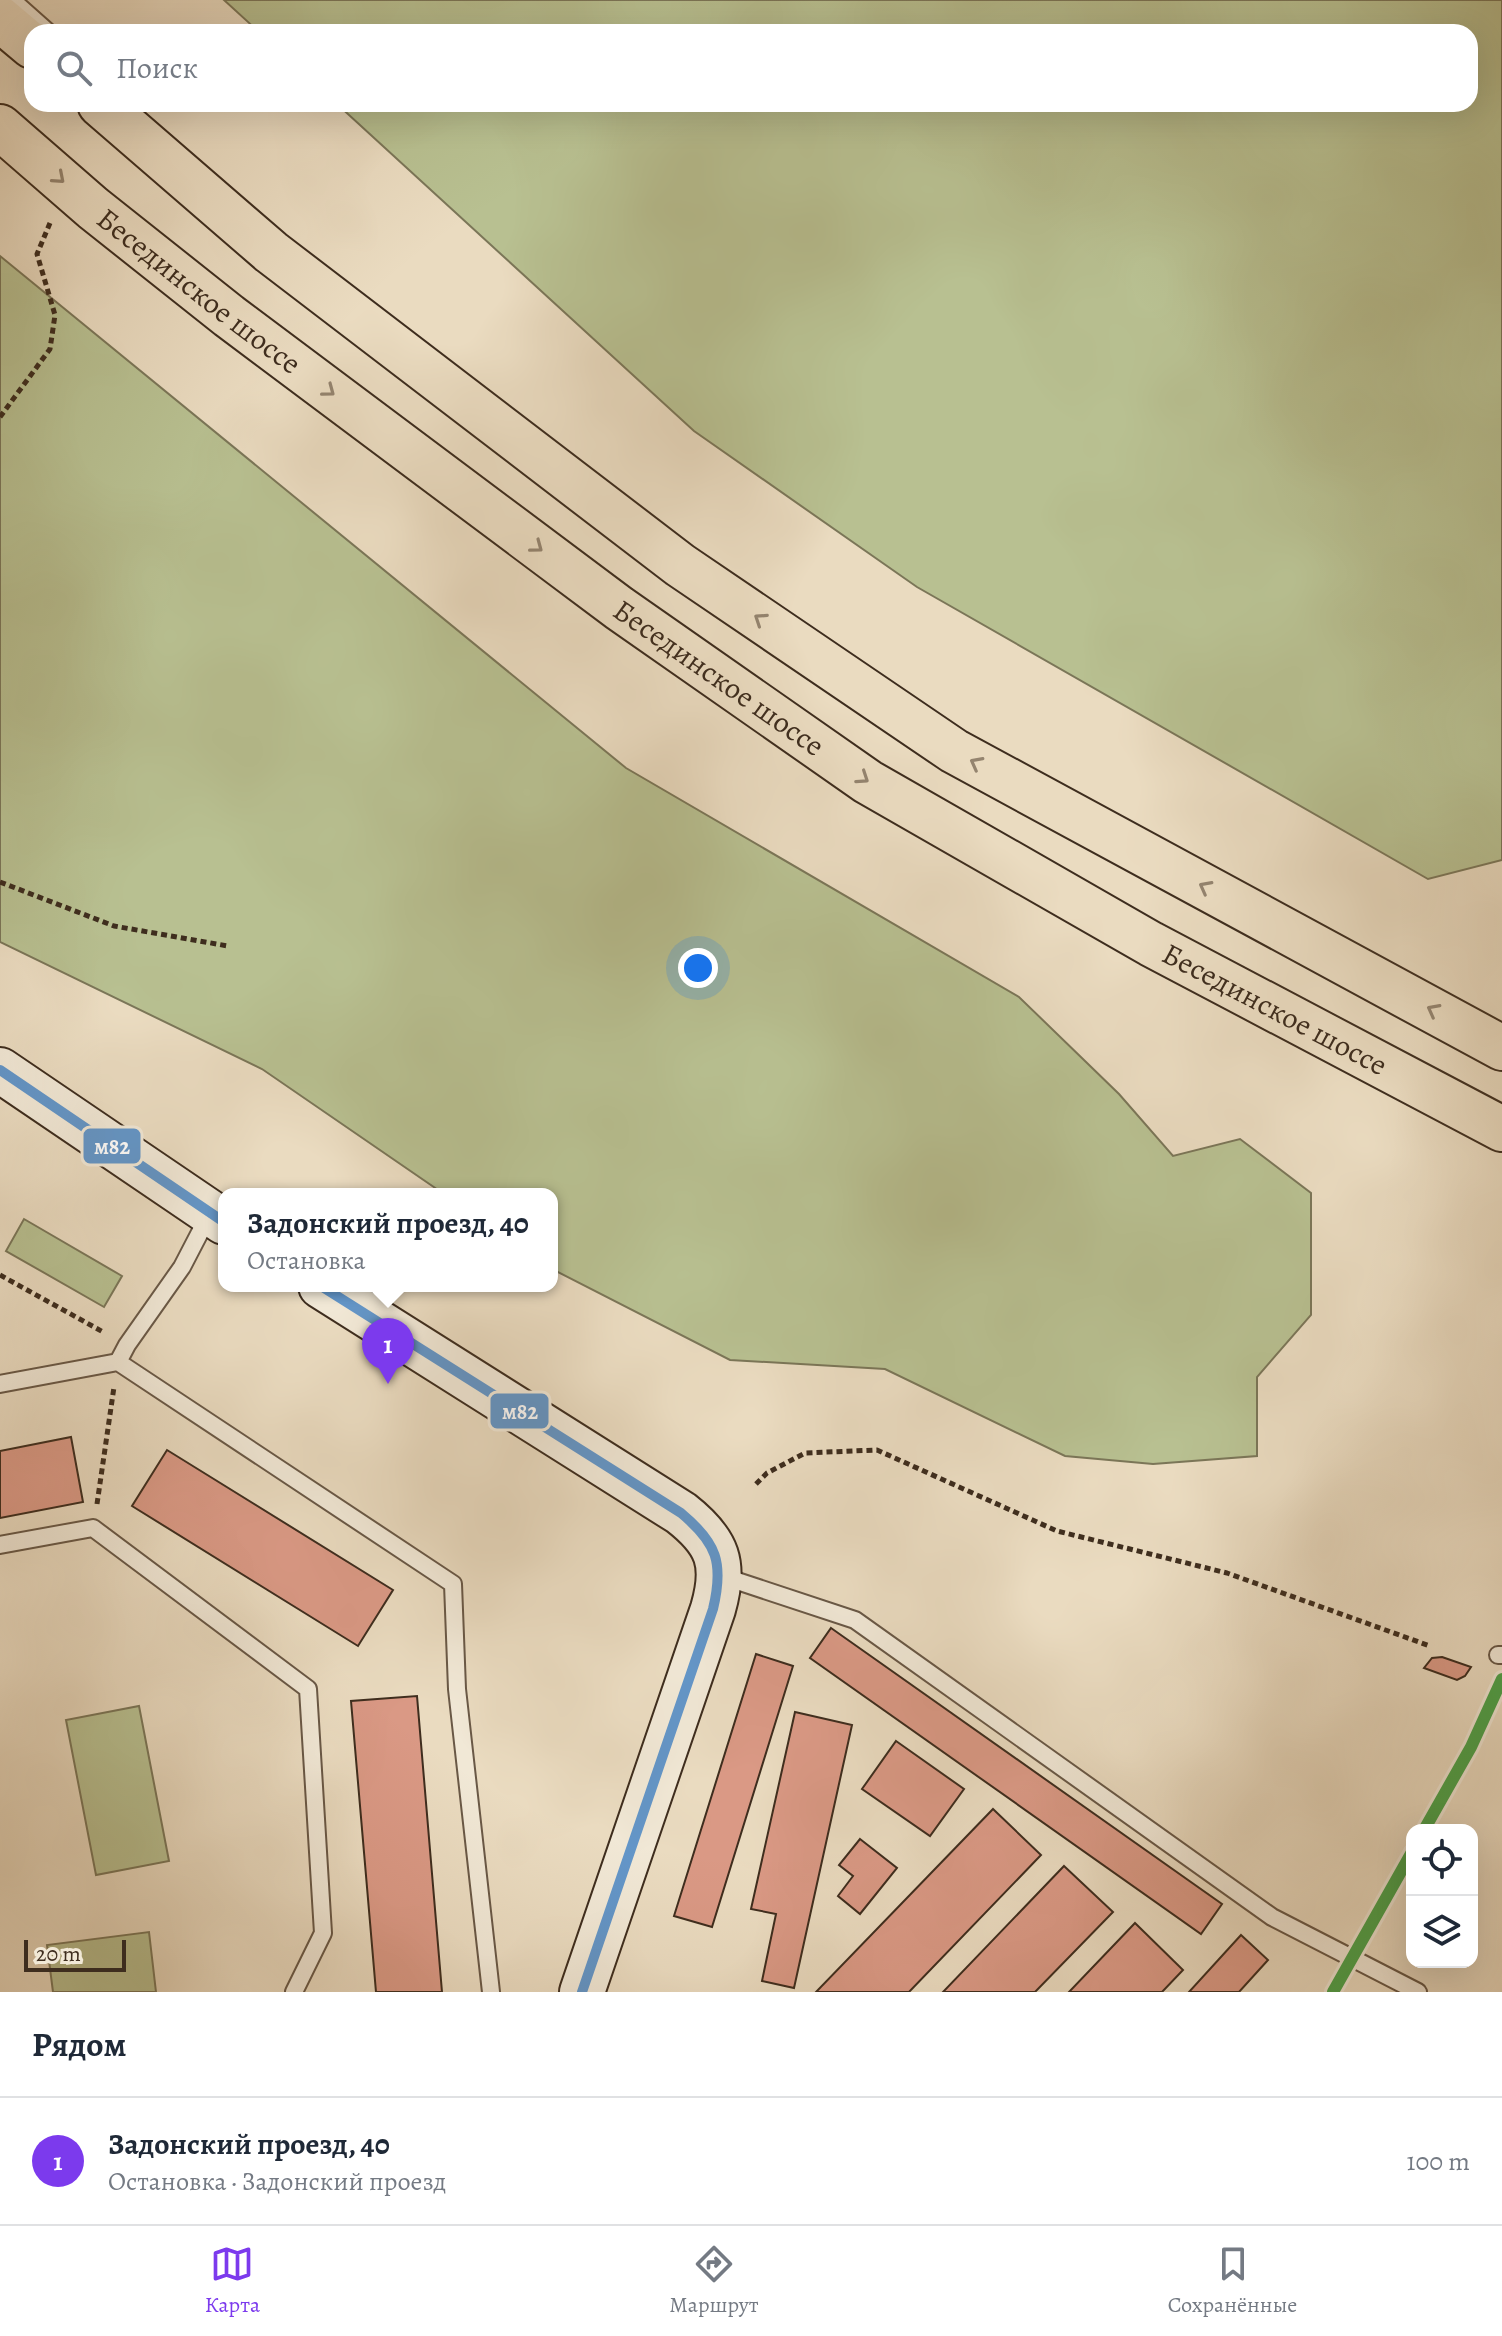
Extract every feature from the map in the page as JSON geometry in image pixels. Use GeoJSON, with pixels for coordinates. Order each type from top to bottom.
{"type":"FeatureCollection","features":[{"type":"Feature","properties":{"kind":"main road"},"geometry":{"type":"LineString","coordinates":[[0,19],[24,39]]}},
{"type":"Feature","properties":{"kind":"main road"},"geometry":{"type":"LineString","coordinates":[[122,112],[192,182],[271,252],[680,565],[954,751],[1502,1048]]}},
{"type":"Feature","properties":{"kind":"main road","name":"Бесединское шоссе"},"geometry":{"type":"LineString","coordinates":[[0,127],[93,208],[229,316],[619,608],[868,782],[1151,944],[1502,1129]]}},
{"type":"Feature","properties":{"kind":"street"},"geometry":{"type":"LineString","coordinates":[[0,1070],[217,1218]]}},
{"type":"Feature","properties":{"kind":"street"},"geometry":{"type":"LineString","coordinates":[[331,1292],[681,1513],[709,1540],[717,1556],[721,1575],[706,1626],[582,1992]]}},
{"type":"Feature","properties":{"kind":"lane"},"geometry":{"type":"LineString","coordinates":[[12,0],[39,24]]}},
{"type":"Feature","properties":{"kind":"lane"},"geometry":{"type":"LineString","coordinates":[[118,1362],[217,1218]]}},
{"type":"Feature","properties":{"kind":"lane"},"geometry":{"type":"LineString","coordinates":[[0,1384],[118,1362],[453,1584],[457,1689],[491,1992]]}},
{"type":"Feature","properties":{"kind":"lane"},"geometry":{"type":"LineString","coordinates":[[0,1545],[93,1528],[308,1689],[323,1933],[294,1992]]}},
{"type":"Feature","properties":{"kind":"lane"},"geometry":{"type":"LineString","coordinates":[[721,1575],[855,1620],[1272,1917],[1418,1992]]}},
{"type":"Feature","properties":{"kind":"path"},"geometry":{"type":"LineString","coordinates":[[0,417],[50,349],[55,315],[37,254],[50,223]]}},
{"type":"Feature","properties":{"kind":"path"},"geometry":{"type":"LineString","coordinates":[[0,882],[114,926],[228,946]]}},
{"type":"Feature","properties":{"kind":"path"},"geometry":{"type":"LineString","coordinates":[[0,1275],[127,1345]]}},
{"type":"Feature","properties":{"kind":"path"},"geometry":{"type":"LineString","coordinates":[[93,1528],[118,1362]]}},
{"type":"Feature","properties":{"kind":"path"},"geometry":{"type":"LineString","coordinates":[[756,1484],[767,1473],[805,1453],[877,1450],[1057,1531],[1227,1573],[1430,1646]]}},
{"type":"Feature","properties":{"kind":"green space"},"geometry":{"type":"Polygon","coordinates":[[[224,0],[1502,0],[1502,860],[1428,879],[917,587],[694,431],[346,112],[1478,112],[1478,24],[250,24],[224,0]]]}},
{"type":"Feature","properties":{"kind":"green space"},"geometry":{"type":"Polygon","coordinates":[[[0,256],[626,768],[1019,997],[1119,1094],[1173,1156],[1240,1139],[1311,1193],[1311,1315],[1257,1377],[1257,1456],[1153,1464],[1065,1456],[885,1369],[730,1360],[558,1272],[558,1188],[435,1188],[262,1069],[0,942],[0,256]]]}},
{"type":"Feature","properties":{"kind":"green space"},"geometry":{"type":"Polygon","coordinates":[[[24,1219],[122,1276],[104,1307],[6,1251],[24,1219]]]}},
{"type":"Feature","properties":{"kind":"green space"},"geometry":{"type":"Polygon","coordinates":[[[139,1706],[169,1861],[96,1875],[66,1720],[139,1706]]]}},
{"type":"Feature","properties":{"kind":"green space"},"geometry":{"type":"Polygon","coordinates":[[[149,1932],[156,1992],[53,1992],[47,1945],[149,1932]]]}},
{"type":"Feature","properties":{"kind":"building"},"geometry":{"type":"Polygon","coordinates":[[[71,1437],[83,1502],[0,1518],[0,1451],[71,1437]]]}},
{"type":"Feature","properties":{"kind":"building"},"geometry":{"type":"Polygon","coordinates":[[[167,1450],[393,1590],[358,1646],[132,1506],[167,1450]]]}},
{"type":"Feature","properties":{"kind":"building"},"geometry":{"type":"Polygon","coordinates":[[[831,1628],[1222,1904],[1201,1934],[810,1658],[831,1628]]]}},
{"type":"Feature","properties":{"kind":"building"},"geometry":{"type":"Polygon","coordinates":[[[756,1654],[793,1666],[712,1927],[674,1916],[756,1654]]]}},
{"type":"Feature","properties":{"kind":"building"},"geometry":{"type":"Polygon","coordinates":[[[1442,1657],[1471,1667],[1465,1676],[1457,1680],[1424,1668],[1432,1658],[1442,1657]]]}},
{"type":"Feature","properties":{"kind":"building"},"geometry":{"type":"Polygon","coordinates":[[[417,1696],[442,1992],[376,1992],[351,1701],[417,1696]]]}},
{"type":"Feature","properties":{"kind":"building"},"geometry":{"type":"Polygon","coordinates":[[[795,1712],[852,1725],[794,1988],[762,1981],[776,1914],[751,1909],[795,1712]]]}},
{"type":"Feature","properties":{"kind":"building"},"geometry":{"type":"Polygon","coordinates":[[[896,1741],[964,1789],[930,1836],[862,1789],[896,1741]]]}},
{"type":"Feature","properties":{"kind":"building"},"geometry":{"type":"Polygon","coordinates":[[[993,1809],[1041,1855],[909,1992],[816,1992],[993,1809]]]}},
{"type":"Feature","properties":{"kind":"building"},"geometry":{"type":"Polygon","coordinates":[[[860,1839],[897,1868],[860,1914],[838,1896],[853,1876],[839,1865],[860,1839]]]}},
{"type":"Feature","properties":{"kind":"building"},"geometry":{"type":"Polygon","coordinates":[[[1064,1866],[1113,1912],[1035,1992],[943,1992],[1064,1866]]]}},
{"type":"Feature","properties":{"kind":"building"},"geometry":{"type":"Polygon","coordinates":[[[1135,1923],[1183,1970],[1162,1992],[1069,1992],[1135,1923]]]}},
{"type":"Feature","properties":{"kind":"building"},"geometry":{"type":"Polygon","coordinates":[[[1241,1935],[1268,1960],[1239,1992],[1189,1992],[1241,1935]]]}},
{"type":"Feature","properties":{"kind":"transit line","name":"м82"},"geometry":{"type":"LineString","coordinates":[[0,1070],[218,1218]]}},
{"type":"Feature","properties":{"kind":"transit line","name":"м82"},"geometry":{"type":"LineString","coordinates":[[331,1292],[681,1513],[703,1534],[715,1555],[718,1579],[713,1609],[582,1992]]}},
{"type":"Feature","properties":{"kind":"transit line"},"geometry":{"type":"LineString","coordinates":[[1427,1824],[1471,1747],[1502,1679]]}},
{"type":"Feature","properties":{"kind":"transit line"},"geometry":{"type":"LineString","coordinates":[[1333,1992],[1406,1863]]}},
{"type":"Feature","properties":{"kind":"place","name":"Задонский проезд, 40"},"geometry":{"type":"Point","coordinates":[388,1384]}}]}
